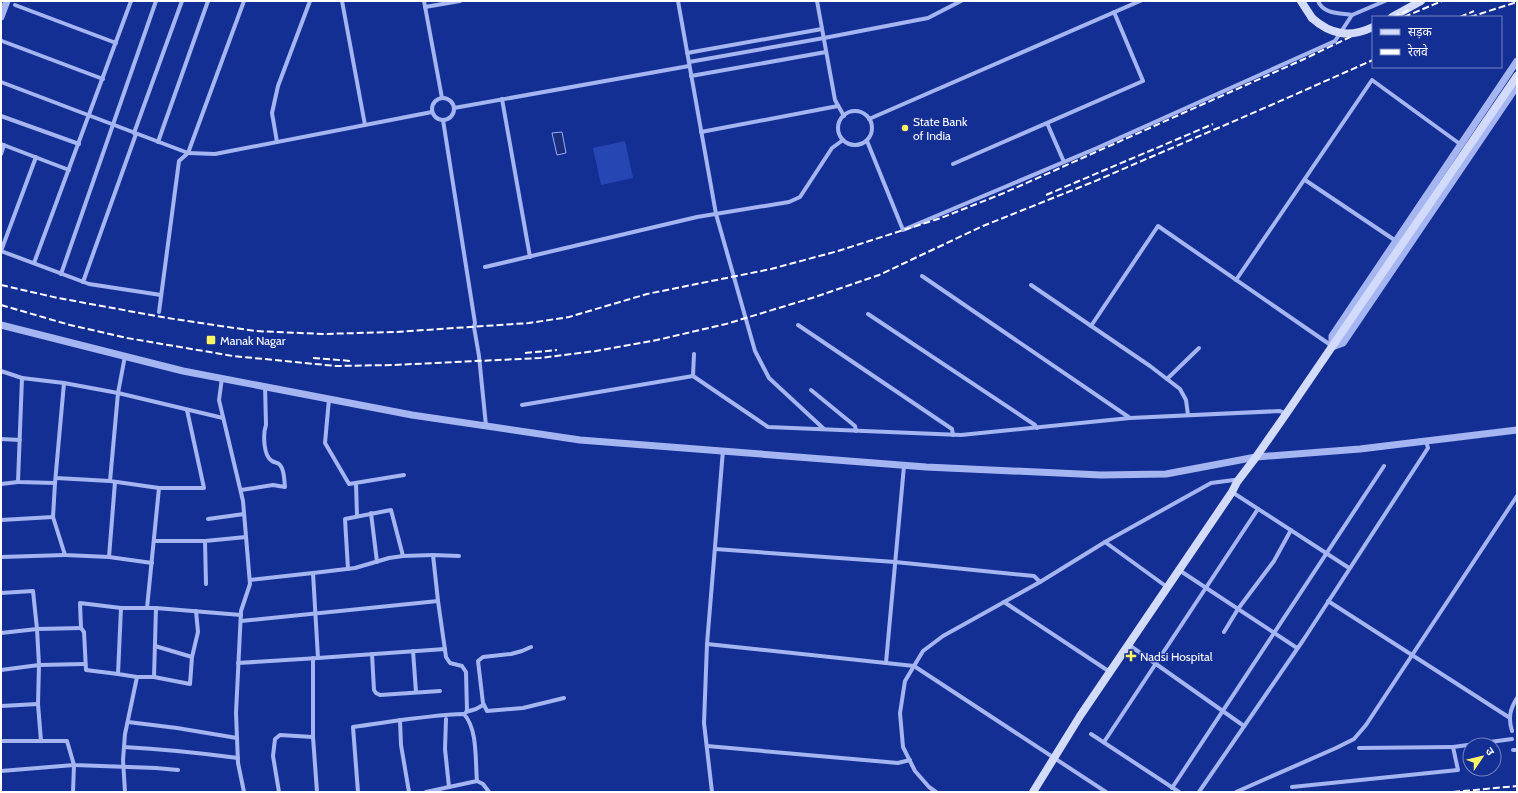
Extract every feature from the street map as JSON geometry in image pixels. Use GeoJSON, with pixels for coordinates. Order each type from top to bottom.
{"type":"FeatureCollection","features":[{"type":"Feature","properties":{"kind":"main road"},"geometry":{"type":"LineString","coordinates":[[1301,1],[1312,18],[1325,28],[1345,34],[1359,33],[1372,27]]}},
{"type":"Feature","properties":{"kind":"main road"},"geometry":{"type":"LineString","coordinates":[[1394,16],[1421,1]]}},
{"type":"Feature","properties":{"kind":"main road"},"geometry":{"type":"LineString","coordinates":[[1033,792],[1110,672],[1232,492],[1237,482],[1286,414],[1517,76]]}},
{"type":"Feature","properties":{"kind":"street"},"geometry":{"type":"LineString","coordinates":[[1,17],[7,1]]}},
{"type":"Feature","properties":{"kind":"street"},"geometry":{"type":"LineString","coordinates":[[34,263],[131,1]]}},
{"type":"Feature","properties":{"kind":"street"},"geometry":{"type":"LineString","coordinates":[[61,274],[156,1]]}},
{"type":"Feature","properties":{"kind":"street"},"geometry":{"type":"LineString","coordinates":[[83,282],[182,1]]}},
{"type":"Feature","properties":{"kind":"street"},"geometry":{"type":"LineString","coordinates":[[158,142],[208,1]]}},
{"type":"Feature","properties":{"kind":"street"},"geometry":{"type":"LineString","coordinates":[[159,312],[179,161],[188,153],[244,1]]}},
{"type":"Feature","properties":{"kind":"street"},"geometry":{"type":"LineString","coordinates":[[277,142],[272,113],[278,86],[310,1]]}},
{"type":"Feature","properties":{"kind":"street"},"geometry":{"type":"LineString","coordinates":[[342,1],[365,125]]}},
{"type":"Feature","properties":{"kind":"street"},"geometry":{"type":"LineString","coordinates":[[424,1],[442,98]]}},
{"type":"Feature","properties":{"kind":"street"},"geometry":{"type":"LineString","coordinates":[[425,7],[460,1]]}},
{"type":"Feature","properties":{"kind":"street"},"geometry":{"type":"LineString","coordinates":[[683,1],[678,2],[716,214],[755,351],[769,378],[824,429]]}},
{"type":"Feature","properties":{"kind":"street"},"geometry":{"type":"LineString","coordinates":[[817,1],[835,100],[844,116]]}},
{"type":"Feature","properties":{"kind":"street"},"geometry":{"type":"LineString","coordinates":[[454,108],[928,18],[961,1]]}},
{"type":"Feature","properties":{"kind":"street"},"geometry":{"type":"LineString","coordinates":[[869,119],[1140,1]]}},
{"type":"Feature","properties":{"kind":"street"},"geometry":{"type":"LineString","coordinates":[[1318,1],[1319,5],[1326,10],[1352,15]]}},
{"type":"Feature","properties":{"kind":"street"},"geometry":{"type":"LineString","coordinates":[[867,141],[903,230],[1064,162],[1334,41],[1352,15],[1385,1]]}},
{"type":"Feature","properties":{"kind":"street"},"geometry":{"type":"LineString","coordinates":[[15,5],[116,43]]}},
{"type":"Feature","properties":{"kind":"street"},"geometry":{"type":"LineString","coordinates":[[952,164],[1143,81],[1114,12]]}},
{"type":"Feature","properties":{"kind":"street"},"geometry":{"type":"LineString","coordinates":[[687,53],[822,29]]}},
{"type":"Feature","properties":{"kind":"street"},"geometry":{"type":"LineString","coordinates":[[2,41],[103,79]]}},
{"type":"Feature","properties":{"kind":"street"},"geometry":{"type":"LineString","coordinates":[[691,76],[826,52]]}},
{"type":"Feature","properties":{"kind":"street"},"geometry":{"type":"LineString","coordinates":[[1334,344],[1332,336],[1517,61]]}},
{"type":"Feature","properties":{"kind":"street"},"geometry":{"type":"LineString","coordinates":[[1236,280],[1372,80],[1460,144]]}},
{"type":"Feature","properties":{"kind":"street"},"geometry":{"type":"LineString","coordinates":[[1,82],[188,153],[215,154],[432,112]]}},
{"type":"Feature","properties":{"kind":"street"},"geometry":{"type":"LineString","coordinates":[[1091,326],[1158,226],[1236,280],[1334,344],[1343,343],[1517,86]]}},
{"type":"Feature","properties":{"kind":"street"},"geometry":{"type":"LineString","coordinates":[[442,98],[450,100],[454,108],[452,116],[443,120],[436,118],[432,112],[432,105],[436,100],[442,98]]}},
{"type":"Feature","properties":{"kind":"street"},"geometry":{"type":"LineString","coordinates":[[502,99],[530,257]]}},
{"type":"Feature","properties":{"kind":"street"},"geometry":{"type":"LineString","coordinates":[[701,132],[838,106]]}},
{"type":"Feature","properties":{"kind":"street"},"geometry":{"type":"LineString","coordinates":[[856,111],[863,113],[869,119],[872,129],[867,141],[855,145],[849,144],[843,140],[839,134],[838,128],[839,123],[844,116],[848,113],[856,111]]}},
{"type":"Feature","properties":{"kind":"street"},"geometry":{"type":"LineString","coordinates":[[1,116],[79,144]]}},
{"type":"Feature","properties":{"kind":"street"},"geometry":{"type":"LineString","coordinates":[[443,120],[475,323],[474,327],[479,356],[486,426]]}},
{"type":"Feature","properties":{"kind":"street"},"geometry":{"type":"LineString","coordinates":[[1047,123],[1064,162]]}},
{"type":"Feature","properties":{"kind":"street"},"geometry":{"type":"LineString","coordinates":[[485,267],[697,217],[788,202],[800,197],[832,148],[843,140]]}},
{"type":"Feature","properties":{"kind":"street"},"geometry":{"type":"LineString","coordinates":[[1,154],[3,145],[69,170]]}},
{"type":"Feature","properties":{"kind":"street"},"geometry":{"type":"LineString","coordinates":[[36,157],[1,251],[89,284],[161,295]]}},
{"type":"Feature","properties":{"kind":"street"},"geometry":{"type":"LineString","coordinates":[[1304,180],[1396,241]]}},
{"type":"Feature","properties":{"kind":"street"},"geometry":{"type":"LineString","coordinates":[[922,276],[1130,418]]}},
{"type":"Feature","properties":{"kind":"street"},"geometry":{"type":"LineString","coordinates":[[1031,286],[1091,326],[1180,389],[1186,400],[1188,415]]}},
{"type":"Feature","properties":{"kind":"street"},"geometry":{"type":"LineString","coordinates":[[868,314],[1035,424],[1037,428]]}},
{"type":"Feature","properties":{"kind":"street"},"geometry":{"type":"LineString","coordinates":[[1,325],[183,370],[412,414],[486,426],[580,440],[723,450],[904,466],[1101,475],[1166,474],[1256,457],[1360,449],[1517,430]]}},
{"type":"Feature","properties":{"kind":"street"},"geometry":{"type":"LineString","coordinates":[[798,325],[952,429],[953,435]]}},
{"type":"Feature","properties":{"kind":"street"},"geometry":{"type":"LineString","coordinates":[[1167,379],[1199,348]]}},
{"type":"Feature","properties":{"kind":"street"},"geometry":{"type":"LineString","coordinates":[[693,376],[694,354]]}},
{"type":"Feature","properties":{"kind":"street"},"geometry":{"type":"LineString","coordinates":[[109,557],[118,392],[125,356]]}},
{"type":"Feature","properties":{"kind":"street"},"geometry":{"type":"LineString","coordinates":[[1,371],[22,378],[118,392],[223,418]]}},
{"type":"Feature","properties":{"kind":"street"},"geometry":{"type":"LineString","coordinates":[[522,405],[693,376],[768,427],[953,435],[1130,418],[1280,412],[1286,414]]}},
{"type":"Feature","properties":{"kind":"street"},"geometry":{"type":"LineString","coordinates":[[18,482],[22,378]]}},
{"type":"Feature","properties":{"kind":"street"},"geometry":{"type":"LineString","coordinates":[[222,378],[219,400],[241,490],[250,580],[241,615],[236,714],[238,758],[244,792]]}},
{"type":"Feature","properties":{"kind":"street"},"geometry":{"type":"LineString","coordinates":[[64,383],[53,517],[65,555]]}},
{"type":"Feature","properties":{"kind":"street"},"geometry":{"type":"LineString","coordinates":[[241,490],[273,485],[285,487],[284,475],[281,466],[278,463],[272,462],[269,458],[264,440],[264,430],[266,425],[265,386]]}},
{"type":"Feature","properties":{"kind":"street"},"geometry":{"type":"LineString","coordinates":[[811,390],[855,426],[856,431]]}},
{"type":"Feature","properties":{"kind":"street"},"geometry":{"type":"LineString","coordinates":[[329,398],[325,443],[349,484],[404,475]]}},
{"type":"Feature","properties":{"kind":"street"},"geometry":{"type":"LineString","coordinates":[[56,478],[113,482],[159,488],[204,488],[187,410]]}},
{"type":"Feature","properties":{"kind":"street"},"geometry":{"type":"LineString","coordinates":[[1,439],[20,440]]}},
{"type":"Feature","properties":{"kind":"street"},"geometry":{"type":"LineString","coordinates":[[1199,792],[1297,648],[1428,448],[1426,441]]}},
{"type":"Feature","properties":{"kind":"street"},"geometry":{"type":"LineString","coordinates":[[712,792],[704,723],[707,644],[723,450]]}},
{"type":"Feature","properties":{"kind":"street"},"geometry":{"type":"LineString","coordinates":[[886,663],[904,466]]}},
{"type":"Feature","properties":{"kind":"street"},"geometry":{"type":"LineString","coordinates":[[1172,788],[1384,466]]}},
{"type":"Feature","properties":{"kind":"street"},"geometry":{"type":"LineString","coordinates":[[936,792],[929,787],[915,771],[903,747],[900,713],[906,681],[923,650],[943,636],[1040,582],[1105,542],[1211,483],[1234,480],[1237,482]]}},
{"type":"Feature","properties":{"kind":"street"},"geometry":{"type":"LineString","coordinates":[[1,484],[18,482],[55,484]]}},
{"type":"Feature","properties":{"kind":"street"},"geometry":{"type":"LineString","coordinates":[[356,483],[357,516]]}},
{"type":"Feature","properties":{"kind":"street"},"geometry":{"type":"LineString","coordinates":[[147,608],[155,541],[159,488]]}},
{"type":"Feature","properties":{"kind":"street"},"geometry":{"type":"LineString","coordinates":[[1232,492],[1349,568]]}},
{"type":"Feature","properties":{"kind":"street"},"geometry":{"type":"LineString","coordinates":[[1236,792],[1354,739],[1366,725],[1413,655],[1517,496]]}},
{"type":"Feature","properties":{"kind":"street"},"geometry":{"type":"LineString","coordinates":[[1104,742],[1258,509]]}},
{"type":"Feature","properties":{"kind":"street"},"geometry":{"type":"LineString","coordinates":[[348,569],[345,519],[357,516],[391,510],[403,556]]}},
{"type":"Feature","properties":{"kind":"street"},"geometry":{"type":"LineString","coordinates":[[370,513],[377,562]]}},
{"type":"Feature","properties":{"kind":"street"},"geometry":{"type":"LineString","coordinates":[[208,519],[244,514]]}},
{"type":"Feature","properties":{"kind":"street"},"geometry":{"type":"LineString","coordinates":[[1,520],[53,517]]}},
{"type":"Feature","properties":{"kind":"street"},"geometry":{"type":"LineString","coordinates":[[1224,632],[1238,609],[1274,560],[1291,530]]}},
{"type":"Feature","properties":{"kind":"street"},"geometry":{"type":"LineString","coordinates":[[155,541],[205,541],[246,537]]}},
{"type":"Feature","properties":{"kind":"street"},"geometry":{"type":"LineString","coordinates":[[205,541],[206,584]]}},
{"type":"Feature","properties":{"kind":"street"},"geometry":{"type":"LineString","coordinates":[[1105,542],[1167,588]]}},
{"type":"Feature","properties":{"kind":"street"},"geometry":{"type":"LineString","coordinates":[[715,549],[895,562],[1034,576],[1040,582]]}},
{"type":"Feature","properties":{"kind":"street"},"geometry":{"type":"LineString","coordinates":[[1,557],[65,555],[109,557],[152,563]]}},
{"type":"Feature","properties":{"kind":"street"},"geometry":{"type":"LineString","coordinates":[[433,555],[446,657],[450,663],[462,666],[466,672],[466,712],[473,736],[477,781]]}},
{"type":"Feature","properties":{"kind":"street"},"geometry":{"type":"LineString","coordinates":[[250,580],[348,569],[403,556],[459,556]]}},
{"type":"Feature","properties":{"kind":"street"},"geometry":{"type":"LineString","coordinates":[[1179,570],[1297,648]]}},
{"type":"Feature","properties":{"kind":"street"},"geometry":{"type":"LineString","coordinates":[[313,573],[318,658]]}},
{"type":"Feature","properties":{"kind":"street"},"geometry":{"type":"LineString","coordinates":[[1,593],[33,591],[40,665],[38,704],[41,741]]}},
{"type":"Feature","properties":{"kind":"street"},"geometry":{"type":"LineString","coordinates":[[241,621],[438,601]]}},
{"type":"Feature","properties":{"kind":"street"},"geometry":{"type":"LineString","coordinates":[[1328,601],[1510,718]]}},
{"type":"Feature","properties":{"kind":"street"},"geometry":{"type":"LineString","coordinates":[[1004,602],[1110,672]]}},
{"type":"Feature","properties":{"kind":"street"},"geometry":{"type":"LineString","coordinates":[[196,611],[198,632],[192,657],[190,684],[154,677],[137,677],[86,670],[84,632],[81,628],[80,603],[121,608],[156,608],[196,611],[241,615]]}},
{"type":"Feature","properties":{"kind":"street"},"geometry":{"type":"LineString","coordinates":[[118,674],[121,608]]}},
{"type":"Feature","properties":{"kind":"street"},"geometry":{"type":"LineString","coordinates":[[154,677],[156,608]]}},
{"type":"Feature","properties":{"kind":"street"},"geometry":{"type":"LineString","coordinates":[[1,633],[37,629],[81,628]]}},
{"type":"Feature","properties":{"kind":"street"},"geometry":{"type":"LineString","coordinates":[[707,644],[914,666],[1055,757],[1106,792]]}},
{"type":"Feature","properties":{"kind":"street"},"geometry":{"type":"LineString","coordinates":[[1128,645],[1244,726]]}},
{"type":"Feature","properties":{"kind":"street"},"geometry":{"type":"LineString","coordinates":[[155,646],[192,657]]}},
{"type":"Feature","properties":{"kind":"street"},"geometry":{"type":"LineString","coordinates":[[531,647],[511,654],[483,657],[478,661],[483,705],[487,712],[494,712],[507,708],[523,708],[564,698]]}},
{"type":"Feature","properties":{"kind":"street"},"geometry":{"type":"LineString","coordinates":[[238,663],[445,649]]}},
{"type":"Feature","properties":{"kind":"street"},"geometry":{"type":"LineString","coordinates":[[413,651],[416,692]]}},
{"type":"Feature","properties":{"kind":"street"},"geometry":{"type":"LineString","coordinates":[[372,654],[374,690],[376,693],[380,695],[440,691]]}},
{"type":"Feature","properties":{"kind":"street"},"geometry":{"type":"LineString","coordinates":[[313,658],[313,737],[317,792]]}},
{"type":"Feature","properties":{"kind":"street"},"geometry":{"type":"LineString","coordinates":[[1,670],[40,665],[85,664]]}},
{"type":"Feature","properties":{"kind":"street"},"geometry":{"type":"LineString","coordinates":[[125,792],[124,747],[137,677]]}},
{"type":"Feature","properties":{"kind":"street"},"geometry":{"type":"LineString","coordinates":[[1512,731],[1510,718],[1511,707],[1517,698]]}},
{"type":"Feature","properties":{"kind":"street"},"geometry":{"type":"LineString","coordinates":[[1,706],[38,704]]}},
{"type":"Feature","properties":{"kind":"street"},"geometry":{"type":"LineString","coordinates":[[358,792],[353,727],[466,712],[483,705]]}},
{"type":"Feature","properties":{"kind":"street"},"geometry":{"type":"LineString","coordinates":[[446,719],[445,748],[449,787]]}},
{"type":"Feature","properties":{"kind":"street"},"geometry":{"type":"LineString","coordinates":[[400,720],[401,745],[409,792]]}},
{"type":"Feature","properties":{"kind":"street"},"geometry":{"type":"LineString","coordinates":[[128,722],[237,738]]}},
{"type":"Feature","properties":{"kind":"street"},"geometry":{"type":"LineString","coordinates":[[1091,734],[1178,792]]}},
{"type":"Feature","properties":{"kind":"street"},"geometry":{"type":"LineString","coordinates":[[279,792],[273,756],[275,738],[280,735],[313,737]]}},
{"type":"Feature","properties":{"kind":"street"},"geometry":{"type":"LineString","coordinates":[[1359,748],[1453,747],[1512,739]]}},
{"type":"Feature","properties":{"kind":"street"},"geometry":{"type":"LineString","coordinates":[[1,741],[67,741],[74,765],[73,792]]}},
{"type":"Feature","properties":{"kind":"street"},"geometry":{"type":"LineString","coordinates":[[706,746],[898,763],[910,760]]}},
{"type":"Feature","properties":{"kind":"street"},"geometry":{"type":"LineString","coordinates":[[124,747],[160,749],[174,752],[188,752],[238,758]]}},
{"type":"Feature","properties":{"kind":"street"},"geometry":{"type":"LineString","coordinates":[[1292,787],[1458,770],[1453,747]]}},
{"type":"Feature","properties":{"kind":"street"},"geometry":{"type":"LineString","coordinates":[[1,771],[74,765],[178,770]]}},
{"type":"Feature","properties":{"kind":"street"},"geometry":{"type":"LineString","coordinates":[[426,792],[477,781],[484,784],[489,792]]}},
{"type":"Feature","properties":{"kind":"shaded area"},"geometry":{"type":"Polygon","coordinates":[[[562,132],[566,153],[557,155],[552,133],[562,132]]]}},
{"type":"Feature","properties":{"kind":"shaded area"},"geometry":{"type":"Polygon","coordinates":[[[625,141],[633,178],[601,185],[593,148],[625,141]]]}},
{"type":"Feature","properties":{"kind":"railway"},"geometry":{"type":"LineString","coordinates":[[1406,16],[1442,1]]}},
{"type":"Feature","properties":{"kind":"railway"},"geometry":{"type":"LineString","coordinates":[[1473,16],[1517,2]]}},
{"type":"Feature","properties":{"kind":"railway"},"geometry":{"type":"LineString","coordinates":[[1395,16],[1409,10]]}},
{"type":"Feature","properties":{"kind":"railway"},"geometry":{"type":"LineString","coordinates":[[1462,16],[1474,11]]}},
{"type":"Feature","properties":{"kind":"railway"},"geometry":{"type":"LineString","coordinates":[[1,285],[58,298],[167,318],[255,331],[323,334],[395,332],[529,323],[569,317],[647,294],[771,269],[838,251],[941,218],[1004,193],[1302,60],[1372,26]]}},
{"type":"Feature","properties":{"kind":"railway"},"geometry":{"type":"LineString","coordinates":[[1,305],[70,325],[127,338],[233,356],[336,366],[393,365],[540,358],[596,351],[657,340],[726,324],[815,297],[879,275],[983,226],[1093,182],[1372,60]]}},
{"type":"Feature","properties":{"kind":"railway"},"geometry":{"type":"LineString","coordinates":[[1046,195],[1213,124]]}},
{"type":"Feature","properties":{"kind":"railway"},"geometry":{"type":"LineString","coordinates":[[525,353],[557,350]]}},
{"type":"Feature","properties":{"kind":"railway"},"geometry":{"type":"LineString","coordinates":[[313,358],[351,361]]}},
{"type":"Feature","properties":{"kind":"railway"},"geometry":{"type":"LineString","coordinates":[[1453,792],[1517,786]]}},
{"type":"Feature","properties":{"kind":"place","name":"State Bank of India"},"geometry":{"type":"Point","coordinates":[905,128]}},
{"type":"Feature","properties":{"kind":"place","name":"Manak Nagar"},"geometry":{"type":"Point","coordinates":[211,340]}},
{"type":"Feature","properties":{"kind":"place","name":"Nadsi Hospital"},"geometry":{"type":"Point","coordinates":[1131,656]}}]}
